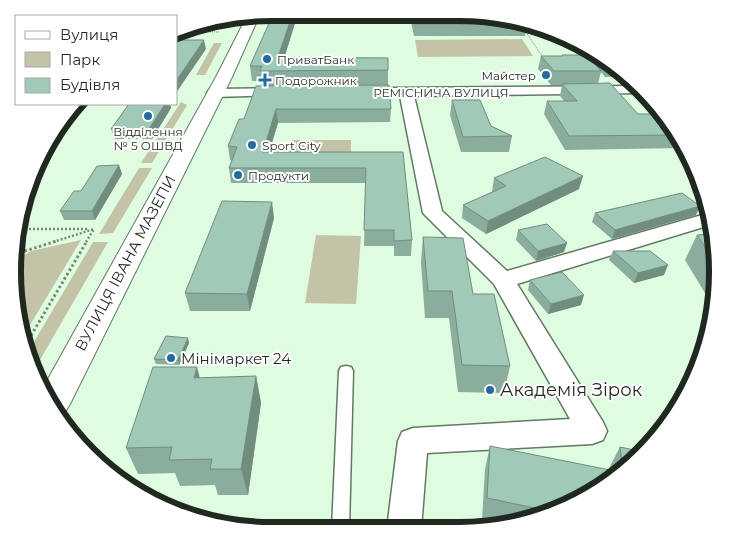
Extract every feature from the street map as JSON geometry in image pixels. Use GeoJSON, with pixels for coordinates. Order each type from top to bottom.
{"type":"FeatureCollection","features":[{"type":"Feature","properties":{"kind":"main road","name":"ВУЛИЦЯ ІВАНА МАЗЕПИ"},"geometry":{"type":"LineString","coordinates":[[55,398],[224,77],[250,22]]}},
{"type":"Feature","properties":{"kind":"street","name":"РЕМІСНИЧА ВУЛИЦЯ"},"geometry":{"type":"LineString","coordinates":[[377,92],[630,90]]}},
{"type":"Feature","properties":{"kind":"street"},"geometry":{"type":"LineString","coordinates":[[214,93],[299,92]]}},
{"type":"Feature","properties":{"kind":"street"},"geometry":{"type":"LineString","coordinates":[[405,522],[413,441],[592,431],[503,280],[433,213],[406,92]]}},
{"type":"Feature","properties":{"kind":"street"},"geometry":{"type":"LineString","coordinates":[[503,280],[703,221]]}},
{"type":"Feature","properties":{"kind":"lane"},"geometry":{"type":"LineString","coordinates":[[340,522],[346,371]]}},
{"type":"Feature","properties":{"kind":"path"},"geometry":{"type":"LineString","coordinates":[[201,32],[219,32]]}},
{"type":"Feature","properties":{"kind":"path"},"geometry":{"type":"LineString","coordinates":[[526,32],[542,56]]}},
{"type":"Feature","properties":{"kind":"path"},"geometry":{"type":"LineString","coordinates":[[25,229],[94,229]]}},
{"type":"Feature","properties":{"kind":"path"},"geometry":{"type":"LineString","coordinates":[[22,252],[94,229]]}},
{"type":"Feature","properties":{"kind":"path"},"geometry":{"type":"LineString","coordinates":[[30,337],[94,229]]}},
{"type":"Feature","properties":{"kind":"green space"},"geometry":{"type":"Polygon","coordinates":[[[522,39],[533,56],[418,57],[415,40],[522,39]]]}},
{"type":"Feature","properties":{"kind":"green space"},"geometry":{"type":"Polygon","coordinates":[[[214,43],[222,43],[205,75],[196,75],[214,43]]]}},
{"type":"Feature","properties":{"kind":"green space"},"geometry":{"type":"Polygon","coordinates":[[[181,102],[187,105],[152,163],[141,163],[181,102]]]}},
{"type":"Feature","properties":{"kind":"green space"},"geometry":{"type":"Polygon","coordinates":[[[291,140],[351,140],[351,154],[289,155],[291,140]]]}},
{"type":"Feature","properties":{"kind":"green space"},"geometry":{"type":"Polygon","coordinates":[[[139,168],[152,168],[113,233],[99,234],[139,168]]]}},
{"type":"Feature","properties":{"kind":"green space"},"geometry":{"type":"Polygon","coordinates":[[[316,235],[361,236],[356,304],[305,303],[316,235]]]}},
{"type":"Feature","properties":{"kind":"green space"},"geometry":{"type":"Polygon","coordinates":[[[81,240],[28,328],[23,304],[21,272],[22,257],[31,251],[81,240]]]}},
{"type":"Feature","properties":{"kind":"green space"},"geometry":{"type":"Polygon","coordinates":[[[93,242],[108,242],[38,362],[33,344],[93,242]]]}},
{"type":"Feature","properties":{"kind":"building"},"geometry":{"type":"Polygon","coordinates":[[[270,21],[272,21],[290,21],[278,57],[388,58],[388,70],[260,71],[262,66],[250,66],[270,21]]]}},
{"type":"Feature","properties":{"kind":"building"},"geometry":{"type":"Polygon","coordinates":[[[413,21],[458,21],[496,24],[414,24],[413,21]]]}},
{"type":"Feature","properties":{"kind":"building"},"geometry":{"type":"Polygon","coordinates":[[[178,40],[204,40],[178,78],[178,40]]]}},
{"type":"Feature","properties":{"kind":"building"},"geometry":{"type":"Polygon","coordinates":[[[584,55],[590,58],[601,71],[554,71],[541,56],[584,55]]]}},
{"type":"Feature","properties":{"kind":"building"},"geometry":{"type":"Polygon","coordinates":[[[610,83],[638,114],[653,114],[669,135],[569,136],[547,101],[577,101],[562,84],[610,83]]]}},
{"type":"Feature","properties":{"kind":"building"},"geometry":{"type":"Polygon","coordinates":[[[389,85],[391,109],[276,109],[263,152],[403,152],[412,240],[394,241],[394,230],[364,230],[366,168],[229,168],[237,147],[228,146],[239,119],[244,119],[256,86],[389,85]]]}},
{"type":"Feature","properties":{"kind":"building"},"geometry":{"type":"Polygon","coordinates":[[[452,100],[480,100],[491,126],[512,136],[463,137],[452,100]]]}},
{"type":"Feature","properties":{"kind":"building"},"geometry":{"type":"Polygon","coordinates":[[[128,105],[164,105],[149,129],[111,129],[128,105]]]}},
{"type":"Feature","properties":{"kind":"building"},"geometry":{"type":"Polygon","coordinates":[[[545,157],[583,176],[488,221],[463,205],[506,186],[494,178],[545,157]]]}},
{"type":"Feature","properties":{"kind":"building"},"geometry":{"type":"Polygon","coordinates":[[[119,165],[92,211],[60,211],[74,191],[81,191],[97,166],[119,165]]]}},
{"type":"Feature","properties":{"kind":"building"},"geometry":{"type":"Polygon","coordinates":[[[682,193],[700,206],[615,230],[595,213],[682,193]]]}},
{"type":"Feature","properties":{"kind":"building"},"geometry":{"type":"Polygon","coordinates":[[[222,201],[272,202],[247,294],[185,293],[222,201]]]}},
{"type":"Feature","properties":{"kind":"building"},"geometry":{"type":"Polygon","coordinates":[[[547,224],[567,243],[538,251],[518,230],[547,224]]]}},
{"type":"Feature","properties":{"kind":"building"},"geometry":{"type":"Polygon","coordinates":[[[706,234],[708,251],[697,235],[706,234]]]}},
{"type":"Feature","properties":{"kind":"building"},"geometry":{"type":"Polygon","coordinates":[[[423,237],[463,238],[473,294],[494,294],[510,366],[462,365],[452,291],[428,291],[423,237]]]}},
{"type":"Feature","properties":{"kind":"building"},"geometry":{"type":"Polygon","coordinates":[[[613,251],[650,251],[668,265],[638,273],[613,251]]]}},
{"type":"Feature","properties":{"kind":"building"},"geometry":{"type":"Polygon","coordinates":[[[562,272],[584,295],[551,304],[530,280],[562,272]]]}},
{"type":"Feature","properties":{"kind":"building","name":"Мінімаркет 24"},"geometry":{"type":"Polygon","coordinates":[[[166,336],[188,338],[178,360],[154,359],[166,336]]]}},
{"type":"Feature","properties":{"kind":"building"},"geometry":{"type":"Polygon","coordinates":[[[153,367],[197,367],[194,378],[256,376],[241,469],[210,469],[212,459],[169,460],[172,447],[126,448],[153,367]]]}},
{"type":"Feature","properties":{"kind":"building"},"geometry":{"type":"Polygon","coordinates":[[[490,446],[611,470],[598,480],[569,496],[537,509],[487,498],[490,446]]]}},
{"type":"Feature","properties":{"kind":"building"},"geometry":{"type":"Polygon","coordinates":[[[620,447],[633,450],[624,460],[622,462],[620,447]]]}},
{"type":"Feature","properties":{"kind":"place","name":"ПриватБанк"},"geometry":{"type":"Point","coordinates":[267,59]}},
{"type":"Feature","properties":{"kind":"place","name":"Майстер"},"geometry":{"type":"Point","coordinates":[546,75]}},
{"type":"Feature","properties":{"kind":"place","name":"Подорожник"},"geometry":{"type":"Point","coordinates":[265,80]}},
{"type":"Feature","properties":{"kind":"place","name":"Відділення № 5 ОШВД"},"geometry":{"type":"Point","coordinates":[148,116]}},
{"type":"Feature","properties":{"kind":"place","name":"Sport City"},"geometry":{"type":"Point","coordinates":[252,145]}},
{"type":"Feature","properties":{"kind":"place","name":"Продукти"},"geometry":{"type":"Point","coordinates":[238,175]}},
{"type":"Feature","properties":{"kind":"place","name":"Мінімаркет 24"},"geometry":{"type":"Point","coordinates":[171,358]}},
{"type":"Feature","properties":{"kind":"place","name":"Академія Зірок"},"geometry":{"type":"Point","coordinates":[490,390]}}]}
